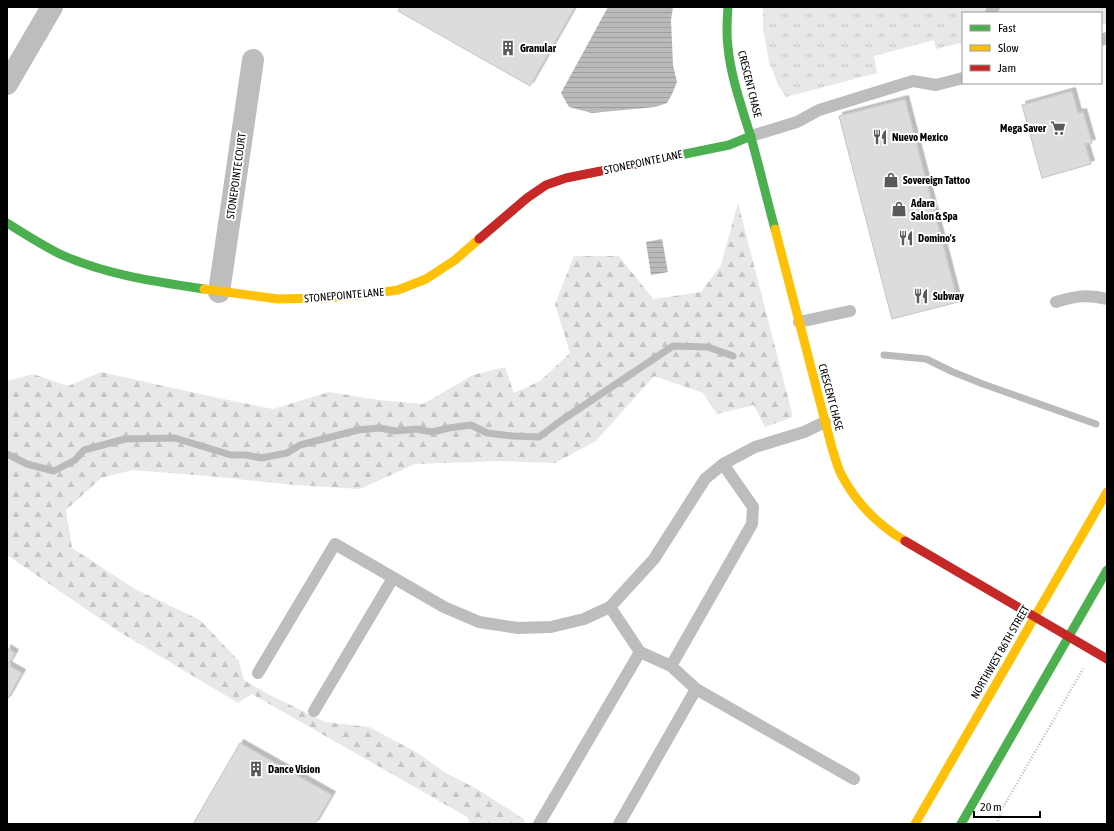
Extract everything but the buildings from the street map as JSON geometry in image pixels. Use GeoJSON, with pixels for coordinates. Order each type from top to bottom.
{"type":"FeatureCollection","features":[{"type":"Feature","properties":{"kind":"street"},"geometry":{"type":"LineString","coordinates":[[7,84],[52,7]]}},
{"type":"Feature","properties":{"kind":"street","name":"CRESCENT CHASE"},"geometry":{"type":"LineString","coordinates":[[728,7],[726,35],[731,69],[751,136],[832,448],[841,474],[857,500],[876,521],[902,539],[1107,659]]}},
{"type":"Feature","properties":{"kind":"street","name":"STONEPOINTE COURT"},"geometry":{"type":"LineString","coordinates":[[219,292],[253,60]]}},
{"type":"Feature","properties":{"kind":"street","name":"STONEPOINTE LANE"},"geometry":{"type":"LineString","coordinates":[[7,223],[62,255],[102,270],[153,282],[278,299],[325,298],[369,294],[398,290],[426,279],[455,260],[527,198],[546,185],[566,178],[729,145],[751,136]]}},
{"type":"Feature","properties":{"kind":"street","name":"NORTHWEST 86TH STREET"},"geometry":{"type":"LineString","coordinates":[[915,824],[1107,492]]}},
{"type":"Feature","properties":{"kind":"street"},"geometry":{"type":"LineString","coordinates":[[961,824],[1107,570]]}},
{"type":"Feature","properties":{"kind":"lane"},"geometry":{"type":"LineString","coordinates":[[751,136],[797,122],[819,110],[913,81],[936,85],[962,78]]}},
{"type":"Feature","properties":{"kind":"lane"},"geometry":{"type":"LineString","coordinates":[[1056,302],[1075,296],[1096,296],[1107,299]]}},
{"type":"Feature","properties":{"kind":"lane"},"geometry":{"type":"LineString","coordinates":[[799,322],[850,311]]}},
{"type":"Feature","properties":{"kind":"lane"},"geometry":{"type":"LineString","coordinates":[[258,673],[335,544],[444,608],[479,622],[518,628],[551,627],[584,619],[610,607],[654,559],[705,479],[722,464],[754,447],[804,432],[825,422]]}},
{"type":"Feature","properties":{"kind":"lane"},"geometry":{"type":"LineString","coordinates":[[671,666],[752,524],[752,507],[722,464]]}},
{"type":"Feature","properties":{"kind":"lane"},"geometry":{"type":"LineString","coordinates":[[314,711],[393,578]]}},
{"type":"Feature","properties":{"kind":"lane"},"geometry":{"type":"LineString","coordinates":[[610,607],[640,652],[671,666],[696,689],[854,779]]}},
{"type":"Feature","properties":{"kind":"lane"},"geometry":{"type":"LineString","coordinates":[[539,824],[640,652]]}},
{"type":"Feature","properties":{"kind":"lane"},"geometry":{"type":"LineString","coordinates":[[619,824],[696,689]]}},
{"type":"Feature","properties":{"kind":"path"},"geometry":{"type":"LineString","coordinates":[[997,824],[1002,809],[1083,669]]}},
{"type":"Feature","properties":{"kind":"green space"},"geometry":{"type":"Polygon","coordinates":[[[763,7],[1107,7],[1107,23],[1102,25],[1102,12],[962,12],[962,46],[961,43],[936,49],[934,40],[874,56],[877,73],[786,97],[778,85],[769,62],[763,29],[763,7]]]}},
{"type":"Feature","properties":{"kind":"green space"},"geometry":{"type":"Polygon","coordinates":[[[738,203],[793,417],[765,427],[754,405],[717,414],[703,393],[654,376],[596,441],[555,463],[499,461],[415,464],[360,489],[295,485],[132,470],[101,478],[66,510],[72,548],[135,589],[200,620],[239,661],[244,680],[268,694],[325,722],[369,727],[416,752],[446,773],[477,789],[524,819],[525,824],[470,824],[467,817],[252,694],[238,703],[118,631],[7,555],[7,381],[33,374],[68,386],[101,372],[273,409],[329,392],[379,400],[423,404],[473,375],[505,367],[514,393],[540,381],[570,353],[555,304],[574,256],[619,256],[653,299],[701,292],[721,265],[738,203]]]}},
{"type":"Feature","properties":{"kind":"shaded area"},"geometry":{"type":"Polygon","coordinates":[[[608,7],[673,7],[671,20],[673,65],[677,82],[667,103],[655,107],[592,113],[569,107],[561,93],[608,7]]]}},
{"type":"Feature","properties":{"kind":"shaded area"},"geometry":{"type":"Polygon","coordinates":[[[662,239],[668,272],[651,275],[646,242],[662,239]]]}},
{"type":"Feature","properties":{"kind":"waterway"},"geometry":{"type":"LineString","coordinates":[[7,454],[27,464],[54,471],[75,460],[84,450],[125,439],[175,438],[231,455],[246,455],[261,458],[287,453],[300,445],[358,430],[380,428],[395,431],[417,429],[432,432],[471,425],[487,433],[539,437],[673,346],[708,347],[733,356]]}},
{"type":"Feature","properties":{"kind":"waterway"},"geometry":{"type":"LineString","coordinates":[[884,355],[926,359],[983,384],[1096,424]]}},
{"type":"Feature","properties":{"kind":"traffic: fast"},"geometry":{"type":"LineString","coordinates":[[728,7],[727,37],[732,71],[775,229]]}},
{"type":"Feature","properties":{"kind":"traffic: fast"},"geometry":{"type":"LineString","coordinates":[[641,163],[729,145],[751,136]]}},
{"type":"Feature","properties":{"kind":"traffic: fast"},"geometry":{"type":"LineString","coordinates":[[7,223],[62,255],[96,268],[132,277],[204,289]]}},
{"type":"Feature","properties":{"kind":"traffic: fast"},"geometry":{"type":"LineString","coordinates":[[961,824],[1107,570]]}},
{"type":"Feature","properties":{"kind":"traffic: slow"},"geometry":{"type":"LineString","coordinates":[[775,229],[832,448],[840,471],[847,485],[868,512],[886,528],[905,541]]}},
{"type":"Feature","properties":{"kind":"traffic: slow"},"geometry":{"type":"LineString","coordinates":[[204,289],[278,299],[325,298],[398,290],[426,279],[455,260],[479,239]]}},
{"type":"Feature","properties":{"kind":"traffic: slow"},"geometry":{"type":"LineString","coordinates":[[915,824],[1107,492]]}},
{"type":"Feature","properties":{"kind":"traffic: jam"},"geometry":{"type":"LineString","coordinates":[[479,239],[527,198],[546,185],[566,178],[641,163]]}},
{"type":"Feature","properties":{"kind":"traffic: jam"},"geometry":{"type":"LineString","coordinates":[[905,541],[1107,659]]}},
{"type":"Feature","properties":{"kind":"place","name":"Granular"},"geometry":{"type":"Point","coordinates":[508,48]}},
{"type":"Feature","properties":{"kind":"place","name":"Mega Saver"},"geometry":{"type":"Point","coordinates":[1058,128]}},
{"type":"Feature","properties":{"kind":"place","name":"Nuevo Mexico"},"geometry":{"type":"Point","coordinates":[880,137]}},
{"type":"Feature","properties":{"kind":"place","name":"Sovereign Tattoo"},"geometry":{"type":"Point","coordinates":[891,180]}},
{"type":"Feature","properties":{"kind":"place","name":"Adara Salon & Spa"},"geometry":{"type":"Point","coordinates":[899,209]}},
{"type":"Feature","properties":{"kind":"place","name":"Domino's"},"geometry":{"type":"Point","coordinates":[906,238]}},
{"type":"Feature","properties":{"kind":"place","name":"Subway"},"geometry":{"type":"Point","coordinates":[921,296]}},
{"type":"Feature","properties":{"kind":"place","name":"Dance Vision"},"geometry":{"type":"Point","coordinates":[256,769]}}]}
